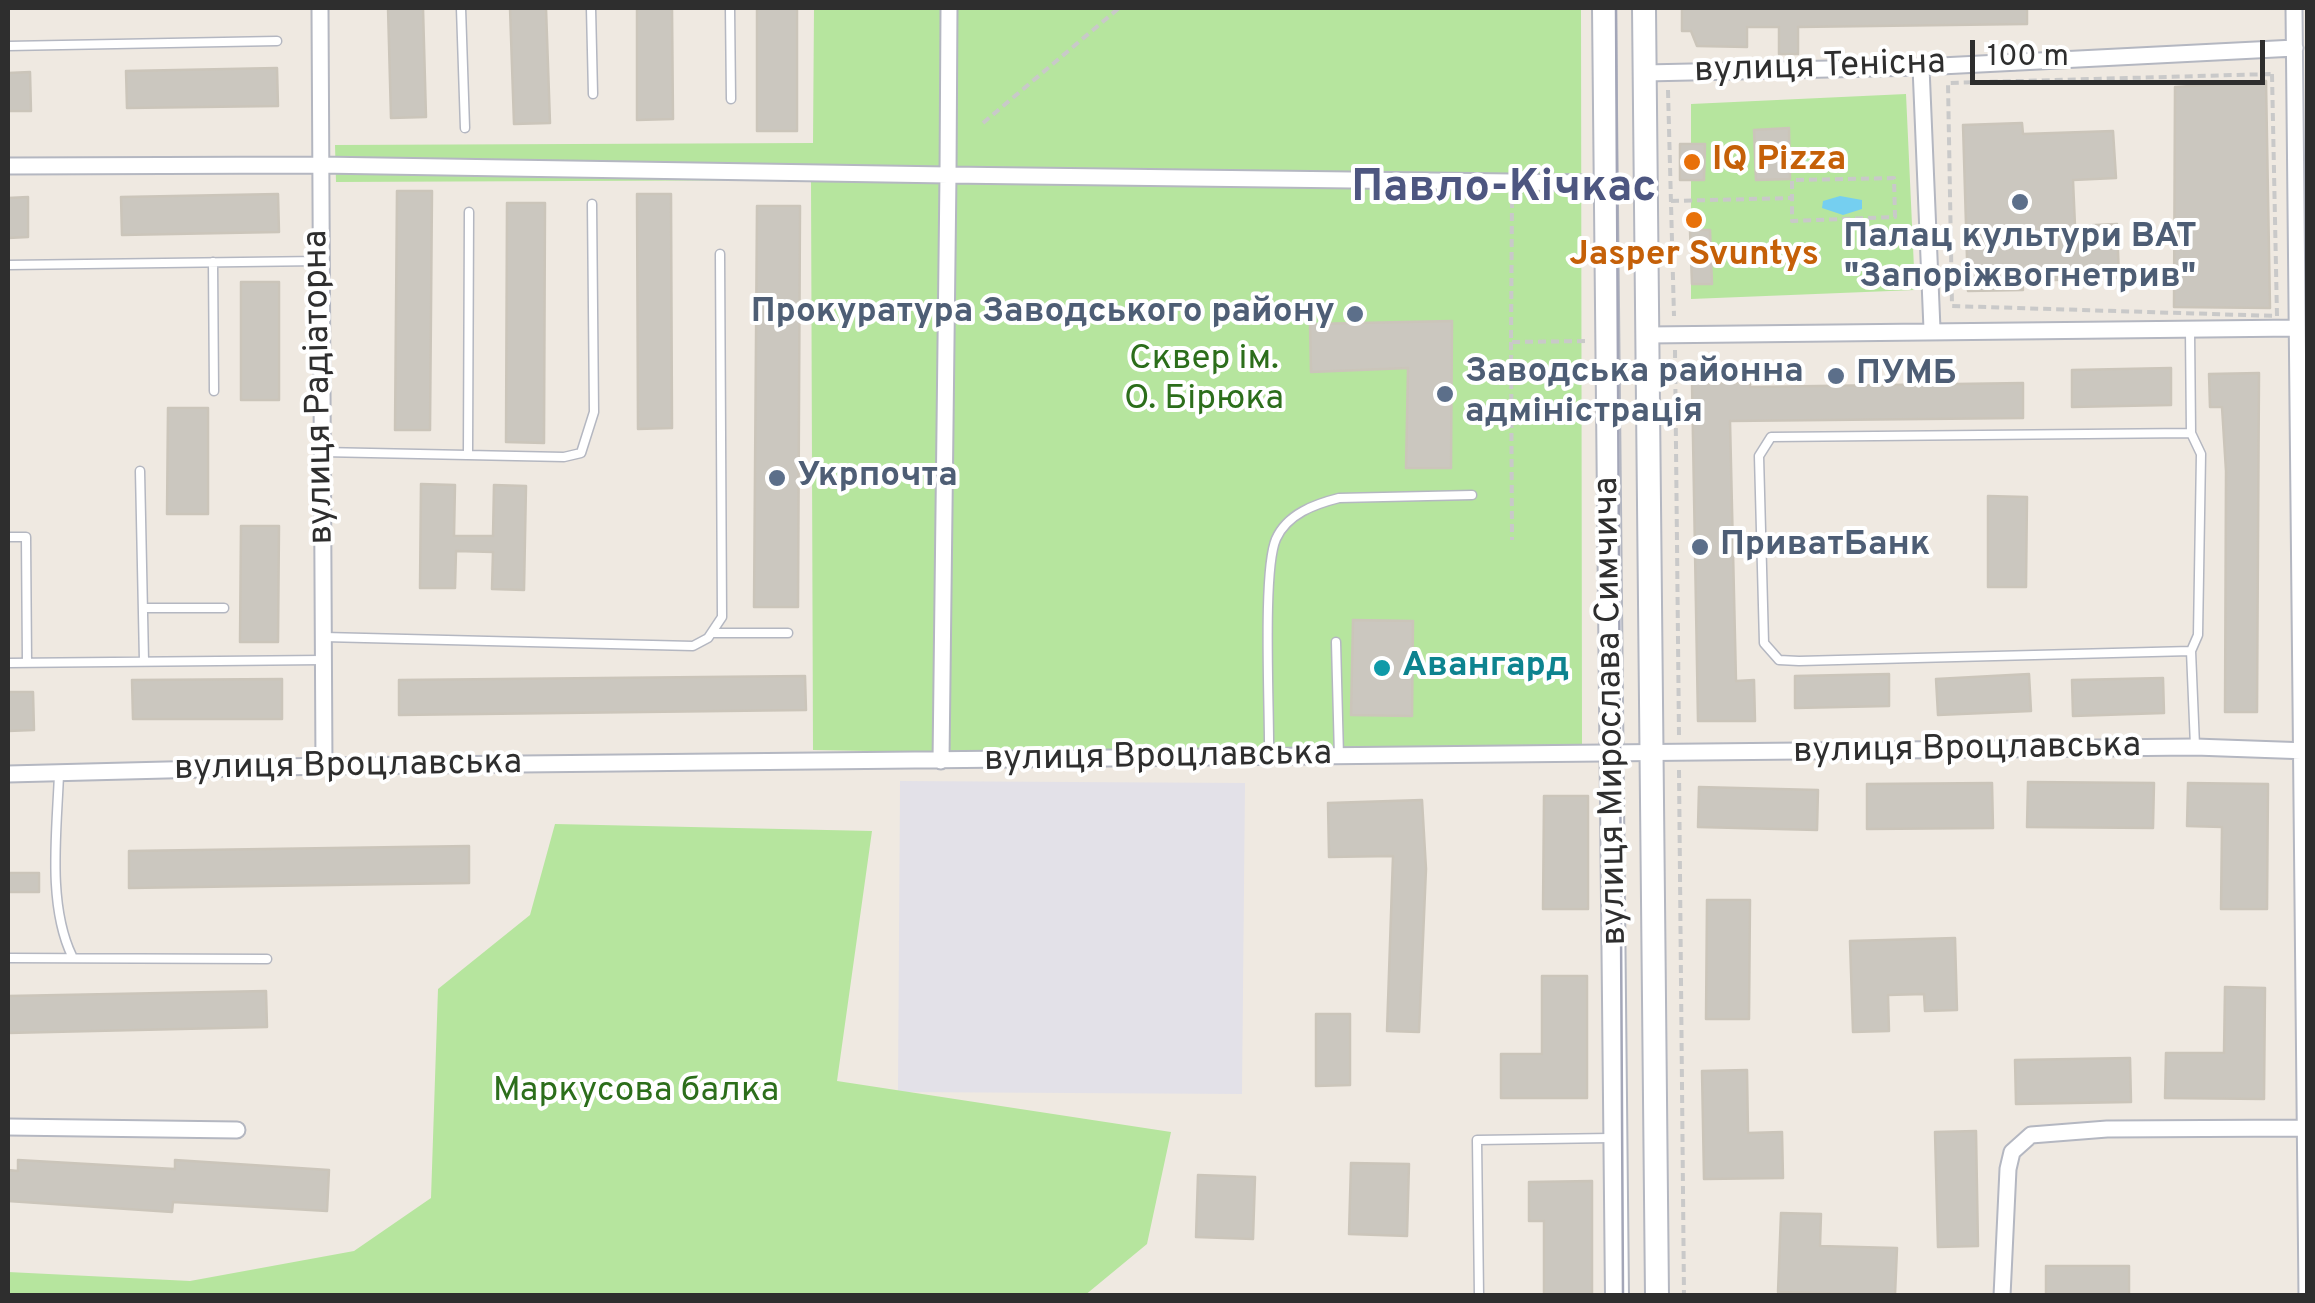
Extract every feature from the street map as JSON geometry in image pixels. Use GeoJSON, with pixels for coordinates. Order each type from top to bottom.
{"type":"FeatureCollection","features":[{"type":"Feature","properties":{"kind":"street","name":"вулиця Радіаторна"},"geometry":{"type":"LineString","coordinates":[[320,8],[324,766]]}},
{"type":"Feature","properties":{"kind":"street"},"geometry":{"type":"LineString","coordinates":[[940,760],[950,8]]}},
{"type":"Feature","properties":{"kind":"street","name":"вулиця Мирослава Симчича"},"geometry":{"type":"LineString","coordinates":[[1604,8],[1615,754],[1617,1296]]}},
{"type":"Feature","properties":{"kind":"street","name":"вулиця Мирослава Симчича"},"geometry":{"type":"LineString","coordinates":[[1644,8],[1656,73],[1648,335],[1657,1296]]}},
{"type":"Feature","properties":{"kind":"street"},"geometry":{"type":"LineString","coordinates":[[2294,8],[2304,199],[2297,328],[2303,477],[2303,1128],[2307,1296]]}},
{"type":"Feature","properties":{"kind":"street","name":"вулиця Тенісна"},"geometry":{"type":"LineString","coordinates":[[1656,73],[1921,67],[2295,48]]}},
{"type":"Feature","properties":{"kind":"street"},"geometry":{"type":"LineString","coordinates":[[1921,67],[1932,329]]}},
{"type":"Feature","properties":{"kind":"street"},"geometry":{"type":"LineString","coordinates":[[8,166],[319,165],[1593,183]]}},
{"type":"Feature","properties":{"kind":"street"},"geometry":{"type":"LineString","coordinates":[[1648,335],[2297,328]]}},
{"type":"Feature","properties":{"kind":"street","name":"вулиця Вроцлавська"},"geometry":{"type":"LineString","coordinates":[[8,774],[324,766],[2195,747],[2304,751]]}},
{"type":"Feature","properties":{"kind":"street"},"geometry":{"type":"LineString","coordinates":[[8,1127],[237,1130]]}},
{"type":"Feature","properties":{"kind":"street"},"geometry":{"type":"LineString","coordinates":[[2002,1296],[2008,1169],[2012,1152],[2030,1134],[2107,1129],[2303,1128]]}},
{"type":"Feature","properties":{"kind":"lane"},"geometry":{"type":"LineString","coordinates":[[462,8],[465,128]]}},
{"type":"Feature","properties":{"kind":"lane"},"geometry":{"type":"LineString","coordinates":[[591,8],[593,94]]}},
{"type":"Feature","properties":{"kind":"lane"},"geometry":{"type":"LineString","coordinates":[[730,8],[731,99]]}},
{"type":"Feature","properties":{"kind":"lane"},"geometry":{"type":"LineString","coordinates":[[8,46],[278,41]]}},
{"type":"Feature","properties":{"kind":"lane"},"geometry":{"type":"LineString","coordinates":[[322,452],[564,456],[581,453],[594,412],[592,204]]}},
{"type":"Feature","properties":{"kind":"lane"},"geometry":{"type":"LineString","coordinates":[[468,452],[469,212]]}},
{"type":"Feature","properties":{"kind":"lane"},"geometry":{"type":"LineString","coordinates":[[323,637],[694,646],[713,634],[722,617],[720,254]]}},
{"type":"Feature","properties":{"kind":"lane"},"geometry":{"type":"LineString","coordinates":[[8,265],[320,261]]}},
{"type":"Feature","properties":{"kind":"lane"},"geometry":{"type":"LineString","coordinates":[[213,262],[214,390]]}},
{"type":"Feature","properties":{"kind":"lane"},"geometry":{"type":"LineString","coordinates":[[2190,329],[2190,434],[2201,454],[2198,635],[2191,651],[2195,747]]}},
{"type":"Feature","properties":{"kind":"lane"},"geometry":{"type":"LineString","coordinates":[[2190,434],[1790,434],[1772,438],[1759,456],[1762,636],[1768,652],[1779,660],[2191,651]]}},
{"type":"Feature","properties":{"kind":"lane"},"geometry":{"type":"LineString","coordinates":[[140,470],[144,661]]}},
{"type":"Feature","properties":{"kind":"lane"},"geometry":{"type":"LineString","coordinates":[[1269,758],[1271,555],[1286,524],[1318,503],[1340,498],[1472,494]]}},
{"type":"Feature","properties":{"kind":"lane"},"geometry":{"type":"LineString","coordinates":[[8,538],[26,537],[27,663]]}},
{"type":"Feature","properties":{"kind":"lane"},"geometry":{"type":"LineString","coordinates":[[142,608],[224,608]]}},
{"type":"Feature","properties":{"kind":"lane"},"geometry":{"type":"LineString","coordinates":[[713,634],[788,633]]}},
{"type":"Feature","properties":{"kind":"lane"},"geometry":{"type":"LineString","coordinates":[[1336,642],[1339,757]]}},
{"type":"Feature","properties":{"kind":"lane"},"geometry":{"type":"LineString","coordinates":[[8,663],[323,660]]}},
{"type":"Feature","properties":{"kind":"lane"},"geometry":{"type":"LineString","coordinates":[[59,774],[60,899],[72,956]]}},
{"type":"Feature","properties":{"kind":"lane"},"geometry":{"type":"LineString","coordinates":[[8,958],[267,958]]}},
{"type":"Feature","properties":{"kind":"lane"},"geometry":{"type":"LineString","coordinates":[[1479,1296],[1477,1140],[1615,1138]]}},
{"type":"Feature","properties":{"kind":"path"},"geometry":{"type":"LineString","coordinates":[[983,123],[1119,8]]}},
{"type":"Feature","properties":{"kind":"path"},"geometry":{"type":"LineString","coordinates":[[1656,73],[1671,201],[1684,1296]]}},
{"type":"Feature","properties":{"kind":"path"},"geometry":{"type":"LineString","coordinates":[[2272,74],[2276,316],[1952,306],[1947,113],[1948,83],[2272,74]]}},
{"type":"Feature","properties":{"kind":"path"},"geometry":{"type":"LineString","coordinates":[[1894,178],[1895,217],[1792,221],[1792,198],[1792,180],[1894,178]]}},
{"type":"Feature","properties":{"kind":"path"},"geometry":{"type":"LineString","coordinates":[[1512,182],[1512,540]]}},
{"type":"Feature","properties":{"kind":"path"},"geometry":{"type":"LineString","coordinates":[[1671,201],[1792,198]]}},
{"type":"Feature","properties":{"kind":"path"},"geometry":{"type":"LineString","coordinates":[[1511,342],[1594,341]]}},
{"type":"Feature","properties":{"kind":"shaded area"},"geometry":{"type":"Polygon","coordinates":[[[900,781],[1245,783],[1242,1094],[898,1092],[900,781]]]}},
{"type":"Feature","properties":{"kind":"green space","name":"Сквер ім. О. Бірюка"},"geometry":{"type":"Polygon","coordinates":[[[814,8],[1581,8],[1582,747],[1269,758],[813,750],[811,180],[336,182],[335,145],[813,143],[814,8]]]}},
{"type":"Feature","properties":{"kind":"green space"},"geometry":{"type":"Polygon","coordinates":[[[1906,94],[1915,290],[1691,299],[1691,104],[1906,94]]]}},
{"type":"Feature","properties":{"kind":"green space","name":"Маркусова балка"},"geometry":{"type":"Polygon","coordinates":[[[555,824],[872,831],[837,1081],[1171,1132],[1147,1244],[1084,1296],[8,1295],[8,1272],[190,1281],[354,1251],[431,1198],[438,989],[530,915],[555,824]]]}},
{"type":"Feature","properties":{"kind":"water"},"geometry":{"type":"Polygon","coordinates":[[[1840,196],[1862,200],[1862,209],[1843,215],[1822,208],[1823,201],[1840,196]]]}},
{"type":"Feature","properties":{"kind":"building"},"geometry":{"type":"Polygon","coordinates":[[[388,8],[423,8],[426,117],[391,118],[388,8]]]}},
{"type":"Feature","properties":{"kind":"building"},"geometry":{"type":"Polygon","coordinates":[[[510,8],[546,8],[550,123],[514,124],[510,8]]]}},
{"type":"Feature","properties":{"kind":"building"},"geometry":{"type":"Polygon","coordinates":[[[637,8],[672,8],[673,119],[637,120],[637,8]]]}},
{"type":"Feature","properties":{"kind":"building"},"geometry":{"type":"Polygon","coordinates":[[[757,8],[797,8],[797,131],[757,131],[757,8]]]}},
{"type":"Feature","properties":{"kind":"building"},"geometry":{"type":"Polygon","coordinates":[[[1682,8],[2027,8],[2027,24],[1798,27],[1798,54],[1779,54],[1779,27],[1747,27],[1747,47],[1697,46],[1691,31],[1682,31],[1682,8]]]}},
{"type":"Feature","properties":{"kind":"building"},"geometry":{"type":"Polygon","coordinates":[[[277,68],[278,106],[127,108],[126,71],[277,68]]]}},
{"type":"Feature","properties":{"kind":"building"},"geometry":{"type":"Polygon","coordinates":[[[30,72],[31,111],[8,111],[8,73],[30,72]]]}},
{"type":"Feature","properties":{"kind":"building"},"geometry":{"type":"Polygon","coordinates":[[[2266,81],[2270,308],[2174,307],[2175,87],[2266,81]]]}},
{"type":"Feature","properties":{"kind":"building","name":"Палац культури ВАТ \"Запоріжвогнетрив\""},"geometry":{"type":"Polygon","coordinates":[[[2022,123],[2023,134],[2113,131],[2116,178],[2073,180],[2075,226],[2117,224],[2119,278],[2022,281],[2023,290],[1968,291],[1963,125],[2022,123]]]}},
{"type":"Feature","properties":{"kind":"building"},"geometry":{"type":"Polygon","coordinates":[[[1789,128],[1790,179],[1756,180],[1754,130],[1789,128]]]}},
{"type":"Feature","properties":{"kind":"building","name":"IQ Pіzza"},"geometry":{"type":"Polygon","coordinates":[[[1680,144],[1705,144],[1704,180],[1680,180],[1680,144]]]}},
{"type":"Feature","properties":{"kind":"building"},"geometry":{"type":"Polygon","coordinates":[[[397,191],[432,191],[430,430],[395,430],[397,191]]]}},
{"type":"Feature","properties":{"kind":"building"},"geometry":{"type":"Polygon","coordinates":[[[278,194],[279,232],[122,235],[121,197],[278,194]]]}},
{"type":"Feature","properties":{"kind":"building"},"geometry":{"type":"Polygon","coordinates":[[[637,194],[671,194],[672,428],[638,429],[637,194]]]}},
{"type":"Feature","properties":{"kind":"building"},"geometry":{"type":"Polygon","coordinates":[[[28,197],[28,237],[8,238],[8,198],[28,197]]]}},
{"type":"Feature","properties":{"kind":"building"},"geometry":{"type":"Polygon","coordinates":[[[507,203],[545,203],[544,443],[506,442],[507,203]]]}},
{"type":"Feature","properties":{"kind":"building"},"geometry":{"type":"Polygon","coordinates":[[[757,206],[800,206],[798,607],[754,607],[757,206]]]}},
{"type":"Feature","properties":{"kind":"building"},"geometry":{"type":"Polygon","coordinates":[[[1690,230],[1710,230],[1712,284],[1692,284],[1690,230]]]}},
{"type":"Feature","properties":{"kind":"building"},"geometry":{"type":"Polygon","coordinates":[[[241,282],[279,282],[279,400],[241,400],[241,282]]]}},
{"type":"Feature","properties":{"kind":"building"},"geometry":{"type":"Polygon","coordinates":[[[1452,321],[1451,468],[1406,468],[1408,368],[1311,372],[1310,324],[1452,321]]]}},
{"type":"Feature","properties":{"kind":"building"},"geometry":{"type":"Polygon","coordinates":[[[2171,368],[2171,405],[2072,407],[2072,370],[2171,368]]]}},
{"type":"Feature","properties":{"kind":"building"},"geometry":{"type":"Polygon","coordinates":[[[2259,373],[2257,712],[2225,712],[2226,471],[2222,407],[2210,407],[2209,374],[2259,373]]]}},
{"type":"Feature","properties":{"kind":"building"},"geometry":{"type":"Polygon","coordinates":[[[1692,382],[1750,383],[1750,387],[2023,383],[2023,418],[1730,421],[1736,681],[1754,680],[1755,721],[1698,721],[1692,382]]]}},
{"type":"Feature","properties":{"kind":"building"},"geometry":{"type":"Polygon","coordinates":[[[168,408],[208,408],[208,514],[167,514],[168,408]]]}},
{"type":"Feature","properties":{"kind":"building"},"geometry":{"type":"Polygon","coordinates":[[[421,484],[455,485],[454,536],[493,536],[494,485],[526,486],[524,590],[492,589],[493,552],[456,551],[455,588],[420,588],[421,484]]]}},
{"type":"Feature","properties":{"kind":"building"},"geometry":{"type":"Polygon","coordinates":[[[1988,496],[2027,497],[2026,587],[1988,587],[1988,496]]]}},
{"type":"Feature","properties":{"kind":"building"},"geometry":{"type":"Polygon","coordinates":[[[241,526],[279,526],[278,642],[240,642],[241,526]]]}},
{"type":"Feature","properties":{"kind":"building","name":"Авангард"},"geometry":{"type":"Polygon","coordinates":[[[1353,620],[1413,621],[1412,716],[1351,715],[1353,620]]]}},
{"type":"Feature","properties":{"kind":"building"},"geometry":{"type":"Polygon","coordinates":[[[1889,674],[1889,706],[1795,708],[1795,676],[1889,674]]]}},
{"type":"Feature","properties":{"kind":"building"},"geometry":{"type":"Polygon","coordinates":[[[2029,674],[2031,711],[1938,715],[1936,679],[2029,674]]]}},
{"type":"Feature","properties":{"kind":"building"},"geometry":{"type":"Polygon","coordinates":[[[805,676],[806,710],[399,715],[399,680],[805,676]]]}},
{"type":"Feature","properties":{"kind":"building"},"geometry":{"type":"Polygon","coordinates":[[[2163,678],[2164,713],[2073,716],[2072,680],[2163,678]]]}},
{"type":"Feature","properties":{"kind":"building"},"geometry":{"type":"Polygon","coordinates":[[[282,679],[282,719],[133,719],[132,680],[282,679]]]}},
{"type":"Feature","properties":{"kind":"building"},"geometry":{"type":"Polygon","coordinates":[[[8,692],[33,692],[34,730],[8,731],[8,692]]]}},
{"type":"Feature","properties":{"kind":"building"},"geometry":{"type":"Polygon","coordinates":[[[2028,782],[2154,783],[2153,828],[2027,827],[2028,782]]]}},
{"type":"Feature","properties":{"kind":"building"},"geometry":{"type":"Polygon","coordinates":[[[1992,783],[1993,828],[1867,829],[1867,784],[1992,783]]]}},
{"type":"Feature","properties":{"kind":"building"},"geometry":{"type":"Polygon","coordinates":[[[2188,783],[2268,784],[2267,909],[2221,909],[2222,827],[2187,826],[2188,783]]]}},
{"type":"Feature","properties":{"kind":"building"},"geometry":{"type":"Polygon","coordinates":[[[1699,787],[1818,790],[1817,830],[1698,827],[1699,787]]]}},
{"type":"Feature","properties":{"kind":"building"},"geometry":{"type":"Polygon","coordinates":[[[1544,796],[1588,796],[1588,909],[1543,909],[1544,796]]]}},
{"type":"Feature","properties":{"kind":"building"},"geometry":{"type":"Polygon","coordinates":[[[1422,800],[1426,869],[1419,1032],[1387,1031],[1393,856],[1329,857],[1328,803],[1422,800]]]}},
{"type":"Feature","properties":{"kind":"building"},"geometry":{"type":"Polygon","coordinates":[[[469,846],[469,883],[129,888],[129,851],[469,846]]]}},
{"type":"Feature","properties":{"kind":"building"},"geometry":{"type":"Polygon","coordinates":[[[8,873],[39,873],[39,892],[8,892],[8,873]]]}},
{"type":"Feature","properties":{"kind":"building"},"geometry":{"type":"Polygon","coordinates":[[[1707,900],[1750,900],[1749,1019],[1706,1019],[1707,900]]]}},
{"type":"Feature","properties":{"kind":"building"},"geometry":{"type":"Polygon","coordinates":[[[1955,938],[1957,1010],[1925,1011],[1924,994],[1888,995],[1889,1031],[1853,1032],[1850,941],[1955,938]]]}},
{"type":"Feature","properties":{"kind":"building"},"geometry":{"type":"Polygon","coordinates":[[[1542,976],[1587,976],[1587,1098],[1501,1098],[1501,1054],[1542,1054],[1542,976]]]}},
{"type":"Feature","properties":{"kind":"building"},"geometry":{"type":"Polygon","coordinates":[[[2225,987],[2265,988],[2264,1099],[2165,1098],[2166,1053],[2224,1053],[2225,987]]]}},
{"type":"Feature","properties":{"kind":"building"},"geometry":{"type":"Polygon","coordinates":[[[266,991],[267,1027],[8,1033],[8,996],[266,991]]]}},
{"type":"Feature","properties":{"kind":"building"},"geometry":{"type":"Polygon","coordinates":[[[1316,1014],[1350,1014],[1350,1085],[1316,1086],[1316,1014]]]}},
{"type":"Feature","properties":{"kind":"building"},"geometry":{"type":"Polygon","coordinates":[[[2130,1058],[2131,1102],[2016,1104],[2015,1060],[2130,1058]]]}},
{"type":"Feature","properties":{"kind":"building"},"geometry":{"type":"Polygon","coordinates":[[[1747,1070],[1748,1133],[1782,1132],[1783,1178],[1704,1179],[1702,1071],[1747,1070]]]}},
{"type":"Feature","properties":{"kind":"building"},"geometry":{"type":"Polygon","coordinates":[[[1976,1131],[1978,1246],[1938,1247],[1935,1132],[1976,1131]]]}},
{"type":"Feature","properties":{"kind":"building"},"geometry":{"type":"Polygon","coordinates":[[[18,1160],[175,1169],[175,1160],[329,1170],[327,1211],[173,1202],[172,1212],[8,1201],[8,1170],[18,1171],[18,1160]]]}},
{"type":"Feature","properties":{"kind":"building"},"geometry":{"type":"Polygon","coordinates":[[[1351,1163],[1409,1164],[1407,1236],[1349,1234],[1351,1163]]]}},
{"type":"Feature","properties":{"kind":"building"},"geometry":{"type":"Polygon","coordinates":[[[1198,1175],[1255,1177],[1253,1239],[1196,1237],[1198,1175]]]}},
{"type":"Feature","properties":{"kind":"building"},"geometry":{"type":"Polygon","coordinates":[[[1592,1181],[1592,1296],[1544,1296],[1544,1221],[1529,1221],[1529,1182],[1592,1181]]]}},
{"type":"Feature","properties":{"kind":"building"},"geometry":{"type":"Polygon","coordinates":[[[1781,1213],[1821,1214],[1820,1246],[1897,1248],[1895,1295],[1778,1292],[1781,1213]]]}},
{"type":"Feature","properties":{"kind":"building"},"geometry":{"type":"Polygon","coordinates":[[[2046,1266],[2129,1266],[2129,1296],[2046,1296],[2046,1266]]]}},
{"type":"Feature","properties":{"kind":"tram line"},"geometry":{"type":"LineString","coordinates":[[1616,8],[1623,1296]]}},
{"type":"Feature","properties":{"kind":"place","name":"IQ Pіzza"},"geometry":{"type":"Point","coordinates":[1692,162]}},
{"type":"Feature","properties":{"kind":"place","name":"Палац культури ВАТ \"Запоріжвогнетрив\""},"geometry":{"type":"Point","coordinates":[2020,202]}},
{"type":"Feature","properties":{"kind":"place","name":"Jasper Svuntys"},"geometry":{"type":"Point","coordinates":[1694,220]}},
{"type":"Feature","properties":{"kind":"place","name":"Прокуратура Заводського району"},"geometry":{"type":"Point","coordinates":[1355,314]}},
{"type":"Feature","properties":{"kind":"place","name":"ПУМБ"},"geometry":{"type":"Point","coordinates":[1836,376]}},
{"type":"Feature","properties":{"kind":"place","name":"Заводська районна адміністрація"},"geometry":{"type":"Point","coordinates":[1445,394]}},
{"type":"Feature","properties":{"kind":"place","name":"Укрпочта"},"geometry":{"type":"Point","coordinates":[777,478]}},
{"type":"Feature","properties":{"kind":"place","name":"ПриватБанк"},"geometry":{"type":"Point","coordinates":[1700,547]}},
{"type":"Feature","properties":{"kind":"place","name":"Авангард"},"geometry":{"type":"Point","coordinates":[1382,668]}},
{"type":"Feature","properties":{"kind":"district","name":"Павло-Кічкас"},"geometry":{"type":"Point","coordinates":[1504,191]}}]}
